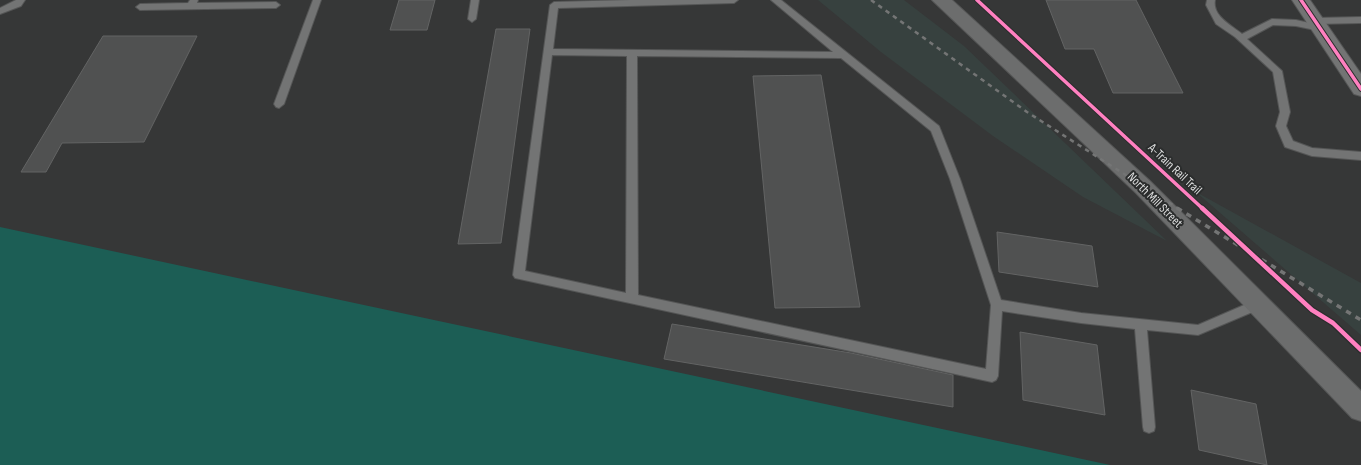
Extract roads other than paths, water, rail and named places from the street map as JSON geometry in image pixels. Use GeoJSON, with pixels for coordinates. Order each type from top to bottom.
{"type":"FeatureCollection","features":[{"type":"Feature","properties":{"kind":"main road","name":"North Mill Street"},"geometry":{"type":"LineString","coordinates":[[941,0],[1143,187],[1361,409]]}},
{"type":"Feature","properties":{"kind":"street"},"geometry":{"type":"LineString","coordinates":[[1301,0],[1361,89]]}},
{"type":"Feature","properties":{"kind":"lane"},"geometry":{"type":"LineString","coordinates":[[0,11],[18,4],[21,0]]}},
{"type":"Feature","properties":{"kind":"lane"},"geometry":{"type":"LineString","coordinates":[[278,104],[317,0]]}},
{"type":"Feature","properties":{"kind":"lane"},"geometry":{"type":"LineString","coordinates":[[472,19],[475,0]]}},
{"type":"Feature","properties":{"kind":"lane"},"geometry":{"type":"LineString","coordinates":[[734,0],[554,4],[519,275],[992,376],[997,305],[955,179],[935,129],[775,0]]}},
{"type":"Feature","properties":{"kind":"lane"},"geometry":{"type":"LineString","coordinates":[[1211,0],[1210,5],[1219,22],[1241,38],[1277,71],[1285,112],[1281,126],[1289,144],[1312,152],[1361,156]]}},
{"type":"Feature","properties":{"kind":"lane"},"geometry":{"type":"LineString","coordinates":[[140,7],[192,3],[276,5]]}},
{"type":"Feature","properties":{"kind":"lane"},"geometry":{"type":"LineString","coordinates":[[1241,38],[1272,22],[1317,24],[1361,20]]}},
{"type":"Feature","properties":{"kind":"lane"},"geometry":{"type":"LineString","coordinates":[[548,52],[842,55]]}},
{"type":"Feature","properties":{"kind":"lane"},"geometry":{"type":"LineString","coordinates":[[632,52],[632,299]]}},
{"type":"Feature","properties":{"kind":"lane"},"geometry":{"type":"LineString","coordinates":[[997,305],[1081,318],[1198,330],[1258,304]]}},
{"type":"Feature","properties":{"kind":"lane"},"geometry":{"type":"LineString","coordinates":[[1141,324],[1149,426]]}},
{"type":"Feature","properties":{"kind":"railway"},"geometry":{"type":"LineString","coordinates":[[871,0],[1027,112],[1179,209]]}},
{"type":"Feature","properties":{"kind":"railway"},"geometry":{"type":"LineString","coordinates":[[1177,208],[1361,320]]}}]}
